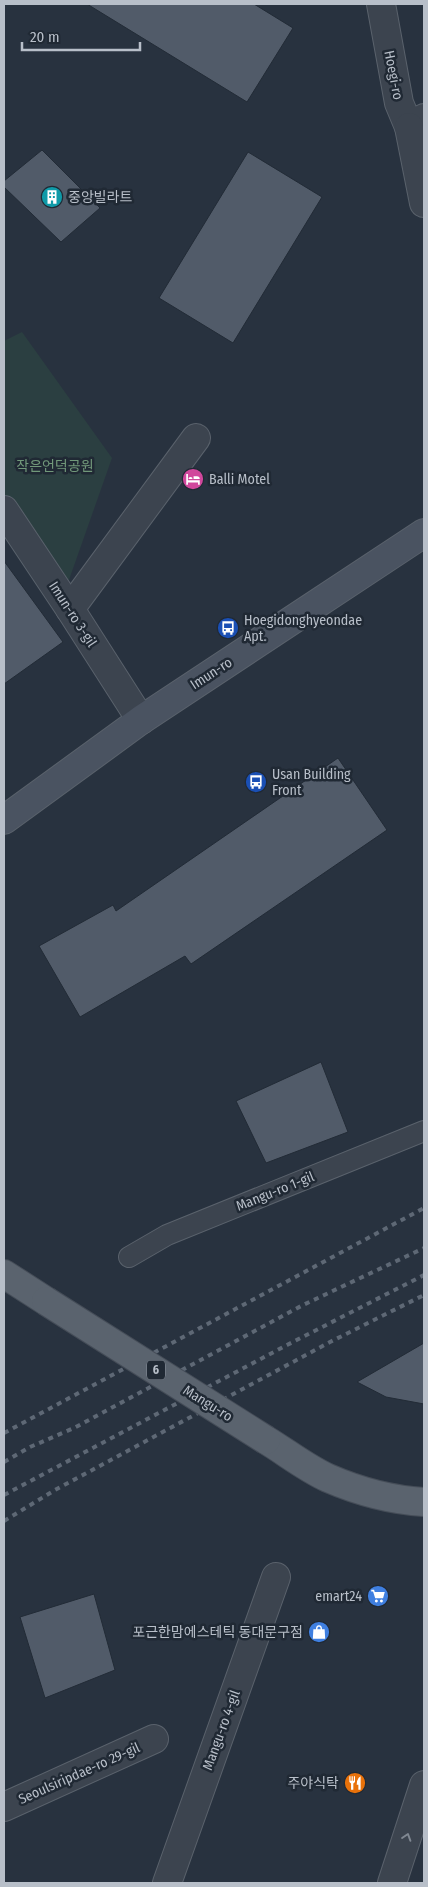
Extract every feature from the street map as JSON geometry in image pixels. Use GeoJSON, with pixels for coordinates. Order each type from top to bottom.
{"type":"FeatureCollection","features":[{"type":"Feature","properties":{"kind":"main road","name":"Imun-ro"},"geometry":{"type":"LineString","coordinates":[[4,820],[141,720],[424,533]]}},
{"type":"Feature","properties":{"kind":"main road","name":"Mangu-ro"},"geometry":{"type":"LineString","coordinates":[[4,1274],[326,1477],[357,1489],[392,1498],[424,1502]]}},
{"type":"Feature","properties":{"kind":"street","name":"Hoegi-ro"},"geometry":{"type":"LineString","coordinates":[[381,4],[399,103],[417,122]]}},
{"type":"Feature","properties":{"kind":"street"},"geometry":{"type":"LineString","coordinates":[[417,122],[424,203]]}},
{"type":"Feature","properties":{"kind":"street"},"geometry":{"type":"LineString","coordinates":[[70,609],[196,438]]}},
{"type":"Feature","properties":{"kind":"street","name":"Imun-ro 3-gil"},"geometry":{"type":"LineString","coordinates":[[4,510],[141,720]]}},
{"type":"Feature","properties":{"kind":"street","name":"Mangu-ro 4-gil"},"geometry":{"type":"LineString","coordinates":[[167,1883],[276,1577]]}},
{"type":"Feature","properties":{"kind":"street","name":"Seoulsiripdae-ro 29-gil"},"geometry":{"type":"LineString","coordinates":[[4,1806],[154,1739]]}},
{"type":"Feature","properties":{"kind":"street"},"geometry":{"type":"LineString","coordinates":[[392,1883],[424,1785]]}},
{"type":"Feature","properties":{"kind":"lane","name":"Mangu-ro 1-gil"},"geometry":{"type":"LineString","coordinates":[[129,1257],[166,1236],[424,1131]]}},
{"type":"Feature","properties":{"kind":"green space","name":"작은언덕공원"},"geometry":{"type":"Polygon","coordinates":[[[22,332],[112,458],[63,597],[4,510],[4,341],[22,332]]]}},
{"type":"Feature","properties":{"kind":"building"},"geometry":{"type":"Polygon","coordinates":[[[87,4],[254,4],[293,28],[247,102],[87,4]]]}},
{"type":"Feature","properties":{"kind":"building","name":"중앙빌라트"},"geometry":{"type":"Polygon","coordinates":[[[42,150],[100,208],[61,242],[4,187],[4,181],[42,150]]]}},
{"type":"Feature","properties":{"kind":"building"},"geometry":{"type":"Polygon","coordinates":[[[248,152],[322,197],[233,343],[159,298],[248,152]]]}},
{"type":"Feature","properties":{"kind":"building"},"geometry":{"type":"Polygon","coordinates":[[[4,561],[63,642],[4,684],[4,561]]]}},
{"type":"Feature","properties":{"kind":"building"},"geometry":{"type":"Polygon","coordinates":[[[338,758],[387,830],[191,964],[185,956],[80,1017],[39,946],[113,905],[116,911],[338,758]]]}},
{"type":"Feature","properties":{"kind":"building"},"geometry":{"type":"Polygon","coordinates":[[[321,1062],[348,1132],[266,1163],[236,1101],[321,1062]]]}},
{"type":"Feature","properties":{"kind":"building"},"geometry":{"type":"Polygon","coordinates":[[[424,1343],[424,1404],[386,1397],[357,1382],[424,1343]]]}},
{"type":"Feature","properties":{"kind":"building"},"geometry":{"type":"Polygon","coordinates":[[[94,1594],[115,1670],[45,1698],[20,1617],[94,1594]]]}},
{"type":"Feature","properties":{"kind":"railway"},"geometry":{"type":"LineString","coordinates":[[4,1433],[424,1208]]}},
{"type":"Feature","properties":{"kind":"railway"},"geometry":{"type":"LineString","coordinates":[[4,1462],[30,1447],[74,1428],[303,1305],[424,1248]]}},
{"type":"Feature","properties":{"kind":"railway"},"geometry":{"type":"LineString","coordinates":[[4,1495],[287,1345],[424,1275]]}},
{"type":"Feature","properties":{"kind":"railway"},"geometry":{"type":"LineString","coordinates":[[4,1521],[55,1490],[330,1342],[424,1295]]}},
{"type":"Feature","properties":{"kind":"place","name":"중앙빌라트"},"geometry":{"type":"Point","coordinates":[52,197]}},
{"type":"Feature","properties":{"kind":"place","name":"Balli Motel"},"geometry":{"type":"Point","coordinates":[193,479]}},
{"type":"Feature","properties":{"kind":"place","name":"Hoegidonghyeondae Apt."},"geometry":{"type":"Point","coordinates":[228,628]}},
{"type":"Feature","properties":{"kind":"place","name":"Usan Building Front"},"geometry":{"type":"Point","coordinates":[256,782]}},
{"type":"Feature","properties":{"kind":"place","name":"emart24"},"geometry":{"type":"Point","coordinates":[378,1596]}},
{"type":"Feature","properties":{"kind":"place","name":"포근한맘에스테틱 동대문구점"},"geometry":{"type":"Point","coordinates":[319,1632]}},
{"type":"Feature","properties":{"kind":"place","name":"주야식탁"},"geometry":{"type":"Point","coordinates":[355,1783]}}]}
